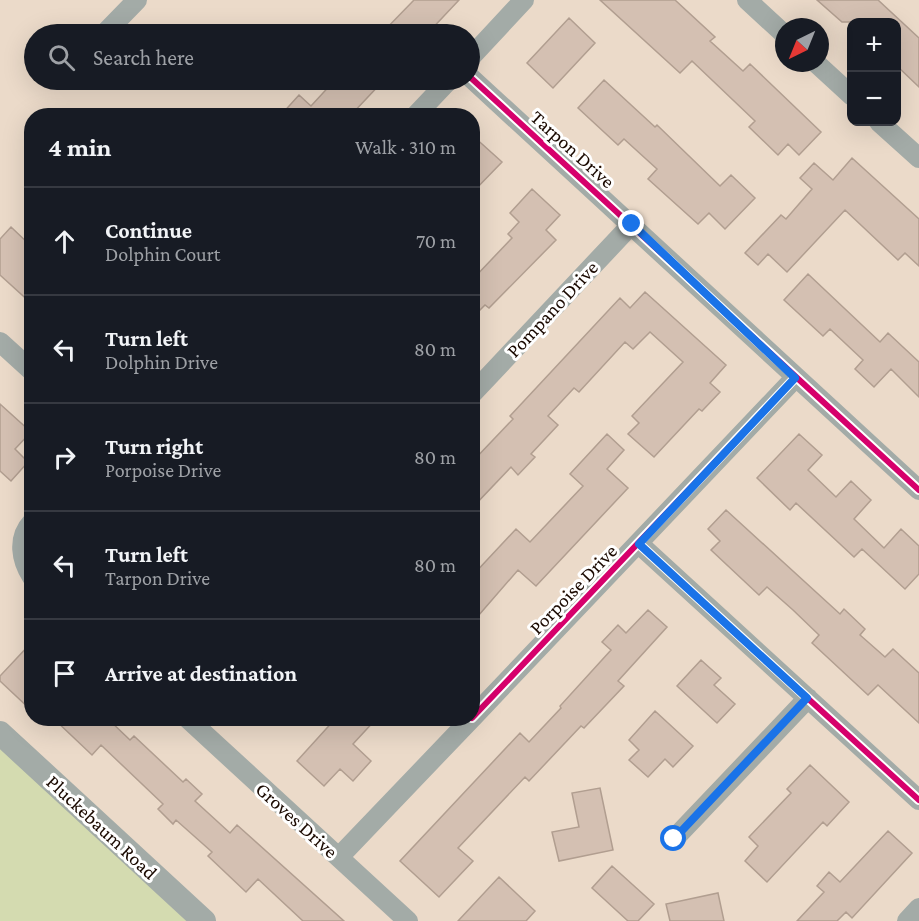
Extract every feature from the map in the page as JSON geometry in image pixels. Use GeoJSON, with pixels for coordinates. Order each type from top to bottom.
{"type":"FeatureCollection","features":[{"type":"Feature","properties":{"kind":"street"},"geometry":{"type":"LineString","coordinates":[[114,24],[137,0]]}},
{"type":"Feature","properties":{"kind":"street"},"geometry":{"type":"LineString","coordinates":[[480,47],[525,0]]}},
{"type":"Feature","properties":{"kind":"street"},"geometry":{"type":"LineString","coordinates":[[747,0],[775,26]]}},
{"type":"Feature","properties":{"kind":"street"},"geometry":{"type":"LineString","coordinates":[[826,72],[847,91]]}},
{"type":"Feature","properties":{"kind":"street","name":"Tarpon Drive"},"geometry":{"type":"LineString","coordinates":[[480,86],[919,490]]}},
{"type":"Feature","properties":{"kind":"street"},"geometry":{"type":"LineString","coordinates":[[423,108],[440,90]]}},
{"type":"Feature","properties":{"kind":"street"},"geometry":{"type":"LineString","coordinates":[[883,126],[919,158]]}},
{"type":"Feature","properties":{"kind":"street","name":"Pompano Drive"},"geometry":{"type":"LineString","coordinates":[[480,386],[632,224]]}},
{"type":"Feature","properties":{"kind":"street"},"geometry":{"type":"LineString","coordinates":[[0,342],[24,364]]}},
{"type":"Feature","properties":{"kind":"street","name":"Porpoise Drive"},"geometry":{"type":"LineString","coordinates":[[480,710],[795,378]]}},
{"type":"Feature","properties":{"kind":"street"},"geometry":{"type":"LineString","coordinates":[[24,539],[21,553],[24,560]]}},
{"type":"Feature","properties":{"kind":"street"},"geometry":{"type":"LineString","coordinates":[[639,544],[919,800]]}},
{"type":"Feature","properties":{"kind":"street"},"geometry":{"type":"LineString","coordinates":[[674,839],[807,698]]}},
{"type":"Feature","properties":{"kind":"street","name":"Groves Drive"},"geometry":{"type":"LineString","coordinates":[[196,726],[408,921]]}},
{"type":"Feature","properties":{"kind":"street","name":"Porpoise Drive"},"geometry":{"type":"LineString","coordinates":[[339,857],[464,726]]}},
{"type":"Feature","properties":{"kind":"street","name":"Pluckebaum Road"},"geometry":{"type":"LineString","coordinates":[[0,733],[204,921]]}},
{"type":"Feature","properties":{"kind":"street"},"geometry":{"type":"LineString","coordinates":[[907,921],[919,908]]}},
{"type":"Feature","properties":{"kind":"green space"},"geometry":{"type":"Polygon","coordinates":[[[0,748],[187,921],[0,921],[0,748]]]}},
{"type":"Feature","properties":{"kind":"building"},"geometry":{"type":"Polygon","coordinates":[[[414,0],[459,0],[436,24],[391,24],[414,0]]]}},
{"type":"Feature","properties":{"kind":"building"},"geometry":{"type":"Polygon","coordinates":[[[600,0],[675,0],[715,37],[710,41],[743,71],[750,64],[821,132],[799,155],[788,144],[778,155],[749,127],[755,121],[692,61],[680,73],[600,0]]]}},
{"type":"Feature","properties":{"kind":"building"},"geometry":{"type":"Polygon","coordinates":[[[817,0],[878,0],[897,18],[847,18],[847,22],[842,22],[817,0]]]}},
{"type":"Feature","properties":{"kind":"building"},"geometry":{"type":"Polygon","coordinates":[[[569,18],[595,43],[553,88],[527,63],[569,18]]]}},
{"type":"Feature","properties":{"kind":"building"},"geometry":{"type":"Polygon","coordinates":[[[901,21],[919,38],[919,87],[901,70],[901,21]]]}},
{"type":"Feature","properties":{"kind":"building"},"geometry":{"type":"Polygon","coordinates":[[[604,80],[655,127],[657,125],[720,186],[731,175],[755,198],[725,229],[709,213],[698,224],[648,179],[657,169],[624,139],[618,145],[578,108],[604,80]]]}},
{"type":"Feature","properties":{"kind":"building"},"geometry":{"type":"Polygon","coordinates":[[[326,90],[375,90],[358,108],[287,108],[299,95],[311,106],[326,90]]]}},
{"type":"Feature","properties":{"kind":"building"},"geometry":{"type":"Polygon","coordinates":[[[480,142],[502,162],[480,185],[480,142]]]}},
{"type":"Feature","properties":{"kind":"building"},"geometry":{"type":"Polygon","coordinates":[[[852,158],[919,219],[919,266],[905,253],[898,260],[845,210],[787,272],[768,254],[758,265],[745,253],[781,215],[786,219],[812,189],[800,178],[814,163],[833,180],[852,158]]]}},
{"type":"Feature","properties":{"kind":"building"},"geometry":{"type":"Polygon","coordinates":[[[532,189],[560,215],[546,230],[556,240],[489,308],[485,305],[480,310],[480,272],[512,238],[508,234],[519,222],[510,213],[532,189]]]}},
{"type":"Feature","properties":{"kind":"building"},"geometry":{"type":"Polygon","coordinates":[[[11,227],[24,239],[24,297],[0,275],[0,239],[11,227]]]}},
{"type":"Feature","properties":{"kind":"building"},"geometry":{"type":"Polygon","coordinates":[[[808,274],[880,342],[888,333],[919,362],[919,397],[891,369],[874,387],[855,369],[863,360],[830,329],[823,336],[784,300],[808,274]]]}},
{"type":"Feature","properties":{"kind":"building"},"geometry":{"type":"Polygon","coordinates":[[[645,292],[726,365],[710,383],[720,392],[702,411],[699,409],[654,457],[628,434],[639,423],[632,416],[683,362],[650,332],[633,349],[625,342],[579,392],[574,388],[548,416],[558,425],[531,454],[535,457],[518,475],[511,467],[480,500],[480,454],[513,419],[510,416],[620,298],[630,308],[645,292]]]}},
{"type":"Feature","properties":{"kind":"building"},"geometry":{"type":"Polygon","coordinates":[[[0,404],[24,426],[24,439],[15,449],[24,458],[24,466],[11,481],[0,471],[0,404]]]}},
{"type":"Feature","properties":{"kind":"building"},"geometry":{"type":"Polygon","coordinates":[[[607,434],[624,450],[607,469],[628,488],[536,586],[518,570],[480,614],[480,567],[516,529],[530,542],[583,486],[570,474],[607,434]]]}},
{"type":"Feature","properties":{"kind":"building"},"geometry":{"type":"Polygon","coordinates":[[[799,434],[822,455],[808,470],[836,497],[851,481],[871,500],[854,519],[884,548],[901,529],[919,546],[919,574],[905,589],[862,549],[854,557],[796,503],[790,510],[757,478],[799,434]]]}},
{"type":"Feature","properties":{"kind":"building"},"geometry":{"type":"Polygon","coordinates":[[[726,510],[840,614],[844,609],[865,629],[860,635],[885,657],[893,649],[919,673],[919,723],[878,685],[868,695],[812,643],[819,635],[793,610],[767,587],[759,595],[711,550],[720,541],[708,529],[726,510]]]}},
{"type":"Feature","properties":{"kind":"building"},"geometry":{"type":"Polygon","coordinates":[[[648,610],[667,627],[618,681],[624,686],[584,728],[581,726],[529,781],[525,777],[458,848],[473,861],[439,897],[400,861],[520,733],[529,742],[561,708],[560,706],[611,650],[602,642],[618,625],[626,633],[648,610]]]}},
{"type":"Feature","properties":{"kind":"building"},"geometry":{"type":"Polygon","coordinates":[[[24,650],[24,704],[0,681],[0,676],[24,650]]]}},
{"type":"Feature","properties":{"kind":"building"},"geometry":{"type":"Polygon","coordinates":[[[701,660],[721,678],[714,685],[735,704],[717,723],[677,686],[701,660]]]}},
{"type":"Feature","properties":{"kind":"building"},"geometry":{"type":"Polygon","coordinates":[[[655,711],[693,746],[673,767],[665,759],[648,777],[629,760],[639,750],[629,740],[655,711]]]}},
{"type":"Feature","properties":{"kind":"building"},"geometry":{"type":"Polygon","coordinates":[[[61,726],[115,726],[130,740],[134,736],[183,782],[186,779],[202,794],[195,801],[230,833],[237,825],[344,921],[303,921],[258,879],[246,892],[208,856],[212,852],[176,820],[173,824],[158,809],[163,804],[101,745],[92,755],[61,726]]]}},
{"type":"Feature","properties":{"kind":"building"},"geometry":{"type":"Polygon","coordinates":[[[329,726],[370,726],[353,744],[371,761],[353,781],[340,769],[324,786],[297,761],[329,726]]]}},
{"type":"Feature","properties":{"kind":"building"},"geometry":{"type":"Polygon","coordinates":[[[810,765],[849,802],[827,826],[823,822],[767,882],[745,861],[758,846],[749,837],[791,793],[787,789],[810,765]]]}},
{"type":"Feature","properties":{"kind":"building"},"geometry":{"type":"Polygon","coordinates":[[[600,788],[613,850],[559,861],[552,832],[579,827],[572,793],[600,788]]]}},
{"type":"Feature","properties":{"kind":"building"},"geometry":{"type":"Polygon","coordinates":[[[888,831],[912,853],[852,918],[846,912],[837,921],[797,921],[824,892],[817,886],[829,872],[840,882],[888,831]]]}},
{"type":"Feature","properties":{"kind":"building"},"geometry":{"type":"Polygon","coordinates":[[[612,866],[654,904],[638,921],[628,921],[592,888],[612,866]]]}},
{"type":"Feature","properties":{"kind":"building"},"geometry":{"type":"Polygon","coordinates":[[[499,877],[535,911],[526,921],[458,921],[499,877]]]}},
{"type":"Feature","properties":{"kind":"building"},"geometry":{"type":"Polygon","coordinates":[[[718,893],[724,921],[670,921],[666,904],[718,893]]]}},
{"type":"Feature","properties":{"kind":"cycle path"},"geometry":{"type":"LineString","coordinates":[[480,86],[919,490]]}},
{"type":"Feature","properties":{"kind":"cycle path"},"geometry":{"type":"LineString","coordinates":[[480,710],[795,378]]}},
{"type":"Feature","properties":{"kind":"cycle path"},"geometry":{"type":"LineString","coordinates":[[639,544],[919,800]]}},
{"type":"Feature","properties":{"kind":"route"},"geometry":{"type":"LineString","coordinates":[[632,224],[795,378],[639,544],[807,698],[674,839]]}}]}
